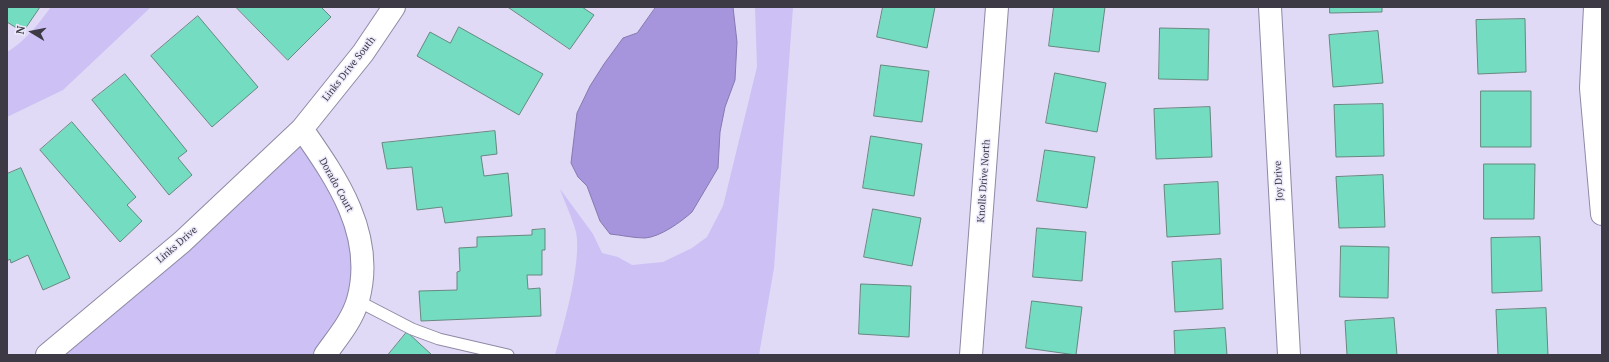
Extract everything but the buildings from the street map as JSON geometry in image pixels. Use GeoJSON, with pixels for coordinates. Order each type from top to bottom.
{"type":"FeatureCollection","features":[{"type":"Feature","properties":{"kind":"street","name":"Links Drive South"},"geometry":{"type":"LineString","coordinates":[[302,129],[363,53],[394,7]]}},
{"type":"Feature","properties":{"kind":"street","name":"Knolls Drive North"},"geometry":{"type":"LineString","coordinates":[[971,355],[997,7]]}},
{"type":"Feature","properties":{"kind":"street","name":"Joy Drive"},"geometry":{"type":"LineString","coordinates":[[1270,7],[1289,355]]}},
{"type":"Feature","properties":{"kind":"street"},"geometry":{"type":"LineString","coordinates":[[1595,7],[1591,88],[1602,214]]}},
{"type":"Feature","properties":{"kind":"street","name":"Dorado Court"},"geometry":{"type":"LineString","coordinates":[[302,129],[330,170],[352,210],[361,242],[363,271],[358,301],[344,329],[324,355]]}},
{"type":"Feature","properties":{"kind":"street","name":"Links Drive"},"geometry":{"type":"LineString","coordinates":[[48,355],[182,242],[302,129]]}},
{"type":"Feature","properties":{"kind":"lane"},"geometry":{"type":"LineString","coordinates":[[358,301],[412,329],[439,339],[508,355]]}},
{"type":"Feature","properties":{"kind":"shaded area"},"geometry":{"type":"Polygon","coordinates":[[[51,7],[151,7],[63,90],[7,117],[7,52],[26,38],[51,7]]]}},
{"type":"Feature","properties":{"kind":"shaded area"},"geometry":{"type":"Polygon","coordinates":[[[656,7],[733,7],[737,42],[735,80],[725,107],[720,132],[718,168],[692,212],[670,228],[657,235],[645,238],[636,238],[610,234],[600,221],[587,186],[578,177],[571,163],[577,113],[590,86],[623,38],[637,33],[656,7]]]}},
{"type":"Feature","properties":{"kind":"shaded area"},"geometry":{"type":"Polygon","coordinates":[[[755,7],[793,7],[774,268],[759,355],[555,355],[571,293],[577,259],[576,232],[560,189],[593,234],[602,253],[618,257],[632,265],[663,262],[692,248],[707,237],[723,206],[757,67],[755,7]]]}},
{"type":"Feature","properties":{"kind":"shaded area"},"geometry":{"type":"Polygon","coordinates":[[[302,129],[330,170],[363,271],[325,355],[47,355],[302,129]]]}}]}
